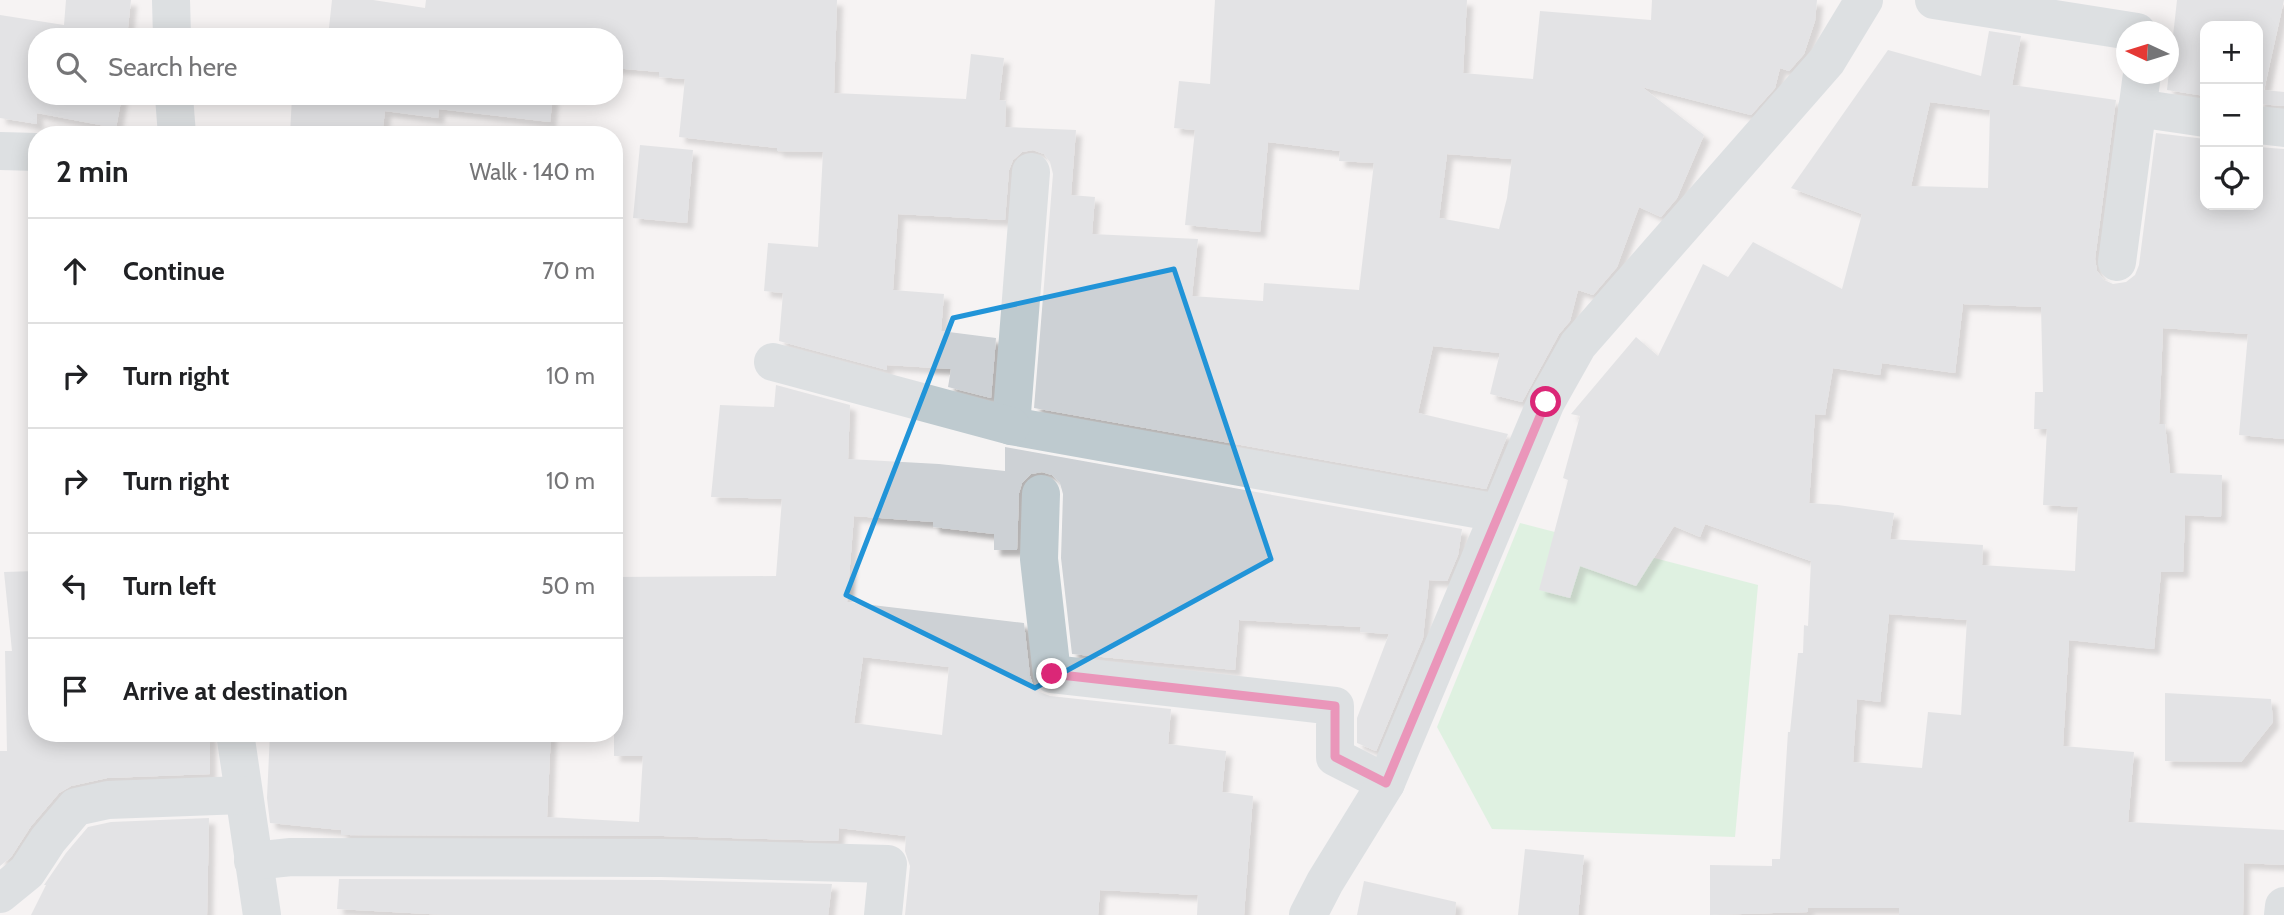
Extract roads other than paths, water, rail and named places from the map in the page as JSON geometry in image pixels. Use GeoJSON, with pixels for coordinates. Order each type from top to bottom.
{"type":"FeatureCollection","features":[{"type":"Feature","properties":{"kind":"street"},"geometry":{"type":"LineString","coordinates":[[171,0],[172,28]]}},
{"type":"Feature","properties":{"kind":"street"},"geometry":{"type":"LineString","coordinates":[[1308,915],[1325,881],[1386,783],[1546,402],[1578,345],[1828,61],[1864,0]]}},
{"type":"Feature","properties":{"kind":"street"},"geometry":{"type":"LineString","coordinates":[[1934,0],[2116,29]]}},
{"type":"Feature","properties":{"kind":"street"},"geometry":{"type":"LineString","coordinates":[[2116,262],[2140,91],[2200,116]]}},
{"type":"Feature","properties":{"kind":"street"},"geometry":{"type":"LineString","coordinates":[[175,105],[176,126]]}},
{"type":"Feature","properties":{"kind":"street"},"geometry":{"type":"LineString","coordinates":[[2263,126],[2284,128]]}},
{"type":"Feature","properties":{"kind":"street"},"geometry":{"type":"LineString","coordinates":[[0,151],[28,152]]}},
{"type":"Feature","properties":{"kind":"street"},"geometry":{"type":"LineString","coordinates":[[1011,426],[1031,172]]}},
{"type":"Feature","properties":{"kind":"street"},"geometry":{"type":"LineString","coordinates":[[773,362],[1011,426],[1498,513]]}},
{"type":"Feature","properties":{"kind":"street"},"geometry":{"type":"LineString","coordinates":[[1041,494],[1039,559],[1052,674],[1335,706],[1335,757],[1386,783]]}},
{"type":"Feature","properties":{"kind":"street"},"geometry":{"type":"LineString","coordinates":[[236,742],[262,915]]}},
{"type":"Feature","properties":{"kind":"street"},"geometry":{"type":"LineString","coordinates":[[0,894],[27,872],[48,839],[76,807],[108,800],[243,795]]}},
{"type":"Feature","properties":{"kind":"street"},"geometry":{"type":"LineString","coordinates":[[253,861],[291,857],[634,858],[808,860],[888,864],[883,915]]}},
{"type":"Feature","properties":{"kind":"street"},"geometry":{"type":"LineString","coordinates":[[2283,915],[2284,906]]}}]}
